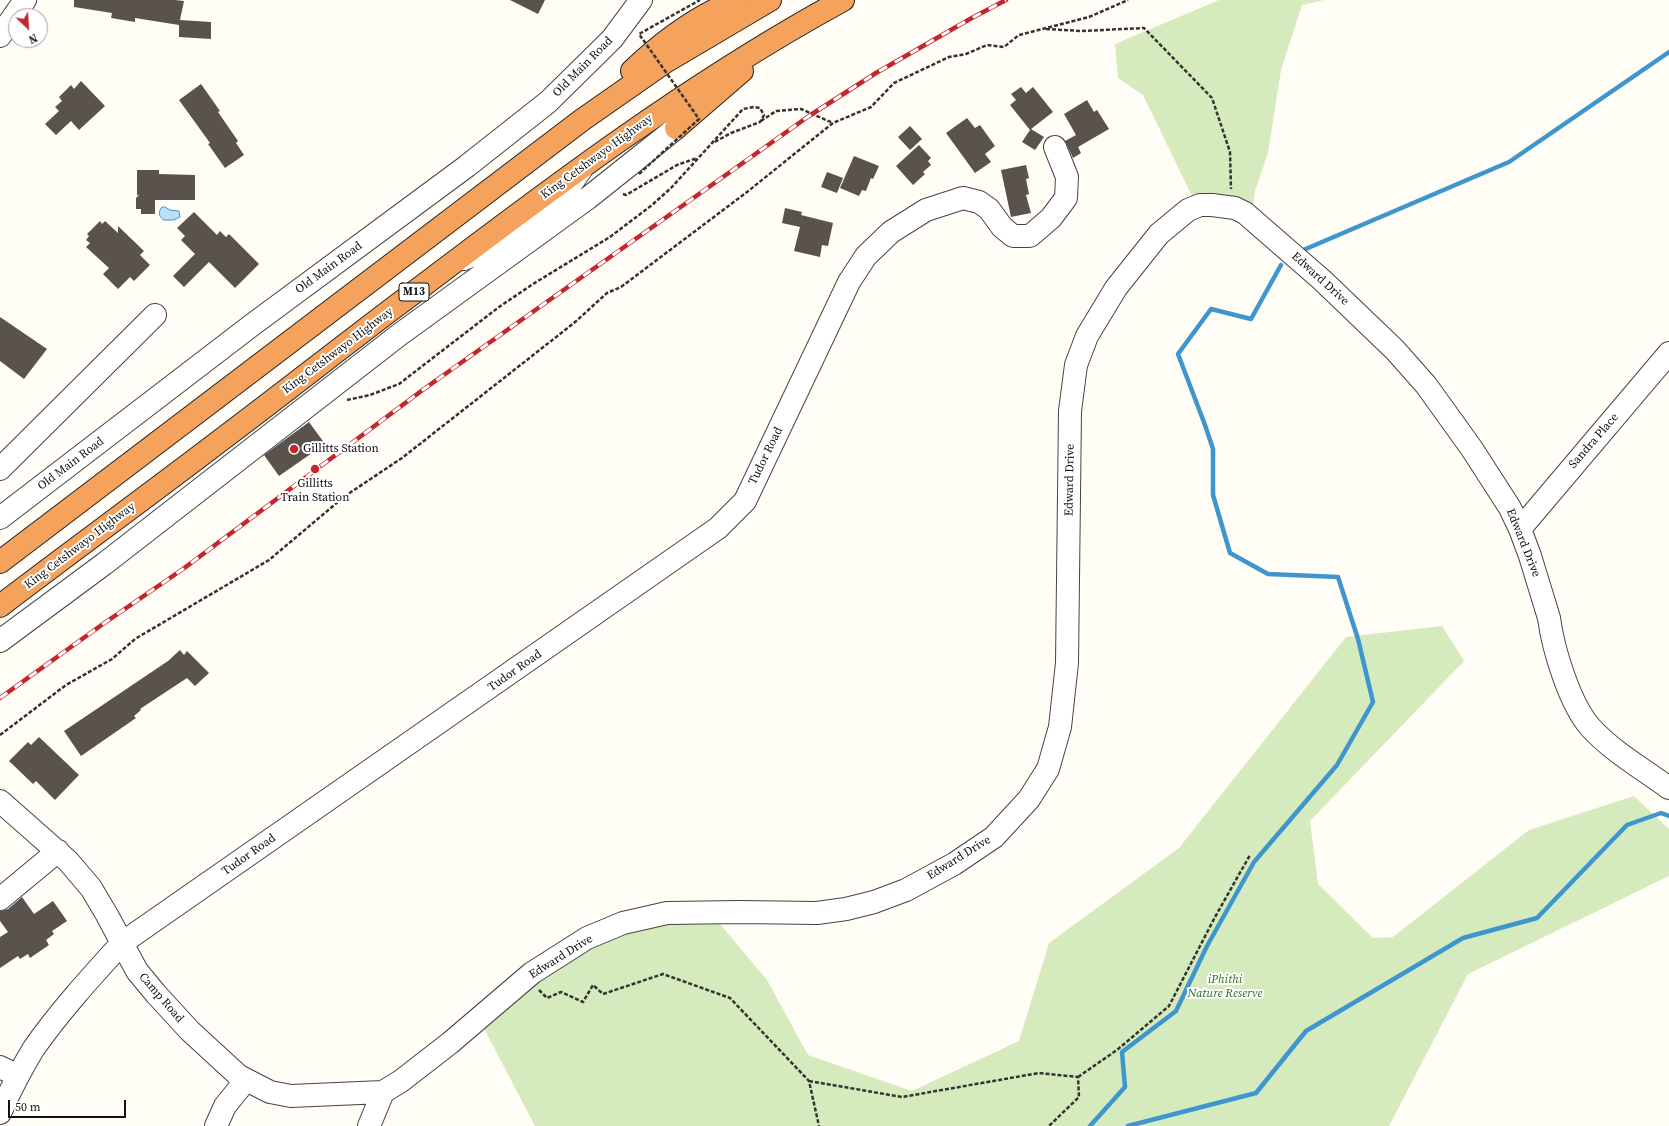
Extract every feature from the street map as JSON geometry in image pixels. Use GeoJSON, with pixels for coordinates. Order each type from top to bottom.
{"type":"FeatureCollection","features":[{"type":"Feature","properties":{"kind":"highway"},"geometry":{"type":"LineString","coordinates":[[601,107],[621,81],[668,39],[725,5],[737,0]]}},
{"type":"Feature","properties":{"kind":"highway"},"geometry":{"type":"LineString","coordinates":[[0,562],[601,107],[666,62],[770,0]]}},
{"type":"Feature","properties":{"kind":"highway","name":"King Cetshwayo Highway"},"geometry":{"type":"LineString","coordinates":[[0,606],[210,449],[452,264],[635,129],[704,82],[792,28],[843,0]]}},
{"type":"Feature","properties":{"kind":"highway"},"geometry":{"type":"LineString","coordinates":[[676,128],[792,28]]}},
{"type":"Feature","properties":{"kind":"street"},"geometry":{"type":"LineString","coordinates":[[0,36],[25,0]]}},
{"type":"Feature","properties":{"kind":"street","name":"Old Main Road"},"geometry":{"type":"LineString","coordinates":[[0,518],[252,325],[466,166],[548,102],[612,39],[641,0]]}},
{"type":"Feature","properties":{"kind":"street"},"geometry":{"type":"LineString","coordinates":[[0,641],[104,564],[399,335],[588,198],[676,128]]}},
{"type":"Feature","properties":{"kind":"street","name":"Tudor Road"},"geometry":{"type":"LineString","coordinates":[[0,1113],[9,1072],[34,1049],[67,1005],[122,943],[718,528],[745,501],[849,282],[866,256],[891,232],[926,210],[963,198],[979,202],[989,209],[1002,227],[1013,236],[1030,236],[1052,218],[1066,198],[1067,177],[1055,147]]}},
{"type":"Feature","properties":{"kind":"street","name":"Edward Drive"},"geometry":{"type":"LineString","coordinates":[[382,1092],[401,1080],[531,984],[587,938],[623,923],[667,913],[817,913],[846,910],[874,902],[906,890],[954,864],[994,837],[1030,799],[1048,768],[1060,727],[1067,663],[1070,411],[1076,365],[1087,336],[1116,288],[1159,234],[1188,210],[1200,205],[1235,208],[1245,213],[1322,280],[1405,362],[1426,385],[1498,489],[1520,528],[1550,618],[1551,628],[1564,677],[1577,707],[1590,727],[1605,742],[1669,788]]}},
{"type":"Feature","properties":{"kind":"street"},"geometry":{"type":"LineString","coordinates":[[0,469],[155,315]]}},
{"type":"Feature","properties":{"kind":"street","name":"Sandra Place"},"geometry":{"type":"LineString","coordinates":[[1520,528],[1669,353]]}},
{"type":"Feature","properties":{"kind":"street","name":"Camp Road"},"geometry":{"type":"LineString","coordinates":[[0,801],[58,851],[91,888],[137,971],[190,1031],[227,1066],[246,1080],[270,1092],[291,1096],[382,1092]]}},
{"type":"Feature","properties":{"kind":"street"},"geometry":{"type":"LineString","coordinates":[[0,899],[58,851]]}},
{"type":"Feature","properties":{"kind":"street"},"geometry":{"type":"LineString","coordinates":[[216,1126],[226,1106],[246,1080]]}},
{"type":"Feature","properties":{"kind":"street"},"geometry":{"type":"LineString","coordinates":[[368,1126],[382,1092]]}},
{"type":"Feature","properties":{"kind":"path"},"geometry":{"type":"LineString","coordinates":[[633,179],[699,119],[639,34],[700,0]]}},
{"type":"Feature","properties":{"kind":"path"},"geometry":{"type":"LineString","coordinates":[[0,735],[66,685],[112,659],[135,639],[269,560],[345,496],[402,458],[574,323],[607,293],[621,287],[747,192],[833,123],[871,107],[894,83],[949,57],[966,54],[987,45],[1004,47],[1020,35],[1089,18],[1128,0]]}},
{"type":"Feature","properties":{"kind":"path"},"geometry":{"type":"LineString","coordinates":[[1044,28],[1082,31],[1144,28],[1212,98],[1230,152],[1232,200],[1235,208]]}},
{"type":"Feature","properties":{"kind":"path"},"geometry":{"type":"LineString","coordinates":[[324,394],[344,401],[370,395],[399,384],[505,303],[533,284],[592,249],[628,224],[671,188],[743,109],[754,106],[760,108],[764,115],[760,122]]}},
{"type":"Feature","properties":{"kind":"path"},"geometry":{"type":"LineString","coordinates":[[713,143],[731,133],[760,122],[776,111],[801,109],[833,123]]}},
{"type":"Feature","properties":{"kind":"path"},"geometry":{"type":"LineString","coordinates":[[620,194],[626,195],[677,165],[699,157]]}},
{"type":"Feature","properties":{"kind":"path"},"geometry":{"type":"LineString","coordinates":[[809,1081],[902,1098],[1039,1073],[1078,1076],[1117,1050],[1168,1006],[1250,855]]}},
{"type":"Feature","properties":{"kind":"path"},"geometry":{"type":"LineString","coordinates":[[531,984],[547,998],[561,992],[583,1002],[593,985],[603,994],[663,974],[730,998],[809,1081],[819,1126]]}},
{"type":"Feature","properties":{"kind":"path"},"geometry":{"type":"LineString","coordinates":[[1049,1126],[1079,1097],[1078,1076]]}},
{"type":"Feature","properties":{"kind":"green space"},"geometry":{"type":"Polygon","coordinates":[[[1219,0],[1324,0],[1302,5],[1281,70],[1268,153],[1255,191],[1253,208],[1193,198],[1143,95],[1118,78],[1115,44],[1219,0]]]}},
{"type":"Feature","properties":{"kind":"green space","name":"iPhithi Nature Reserve"},"geometry":{"type":"Polygon","coordinates":[[[1442,626],[1464,661],[1310,821],[1318,884],[1373,938],[1393,937],[1529,830],[1634,796],[1669,829],[1669,876],[1468,974],[1389,1126],[535,1126],[479,1019],[587,938],[710,912],[767,980],[808,1055],[912,1091],[1019,1041],[1049,943],[1179,848],[1346,637],[1442,626]]]}},
{"type":"Feature","properties":{"kind":"water"},"geometry":{"type":"Polygon","coordinates":[[[165,207],[170,210],[179,211],[180,217],[174,220],[164,220],[161,218],[159,213],[160,210],[161,208],[165,207]]]}},
{"type":"Feature","properties":{"kind":"building"},"geometry":{"type":"Polygon","coordinates":[[[74,0],[184,1],[180,20],[211,22],[211,39],[179,37],[179,25],[135,18],[135,22],[111,18],[112,13],[74,7],[74,0]]]}},
{"type":"Feature","properties":{"kind":"building"},"geometry":{"type":"Polygon","coordinates":[[[510,0],[545,0],[538,14],[510,0]]]}},
{"type":"Feature","properties":{"kind":"building"},"geometry":{"type":"Polygon","coordinates":[[[81,81],[105,106],[79,130],[71,121],[56,135],[45,124],[59,111],[55,107],[62,101],[59,97],[71,85],[74,89],[81,81]]]}},
{"type":"Feature","properties":{"kind":"building"},"geometry":{"type":"Polygon","coordinates":[[[201,84],[220,111],[218,112],[238,141],[236,143],[244,155],[225,168],[208,144],[210,143],[179,100],[201,84]]]}},
{"type":"Feature","properties":{"kind":"building"},"geometry":{"type":"Polygon","coordinates":[[[1021,87],[1026,93],[1033,87],[1053,112],[1031,129],[1044,137],[1035,150],[1022,142],[1030,130],[1010,105],[1016,100],[1011,94],[1021,87]]]}},
{"type":"Feature","properties":{"kind":"building"},"geometry":{"type":"Polygon","coordinates":[[[1087,100],[1094,112],[1097,110],[1109,129],[1078,147],[1081,153],[1073,158],[1065,141],[1076,135],[1064,114],[1087,100]]]}},
{"type":"Feature","properties":{"kind":"building"},"geometry":{"type":"Polygon","coordinates":[[[967,118],[975,128],[980,125],[995,146],[985,154],[991,162],[975,173],[946,133],[967,118]]]}},
{"type":"Feature","properties":{"kind":"building"},"geometry":{"type":"Polygon","coordinates":[[[910,126],[922,139],[910,150],[898,137],[910,126]]]}},
{"type":"Feature","properties":{"kind":"building"},"geometry":{"type":"Polygon","coordinates":[[[919,145],[931,158],[928,161],[931,165],[923,172],[925,174],[913,185],[896,166],[919,145]]]}},
{"type":"Feature","properties":{"kind":"building"},"geometry":{"type":"Polygon","coordinates":[[[854,156],[879,166],[873,179],[871,178],[866,191],[862,190],[859,196],[840,188],[854,156]]]}},
{"type":"Feature","properties":{"kind":"building"},"geometry":{"type":"Polygon","coordinates":[[[1026,165],[1029,178],[1026,179],[1029,194],[1026,195],[1031,213],[1011,217],[1001,170],[1026,165]]]}},
{"type":"Feature","properties":{"kind":"building"},"geometry":{"type":"Polygon","coordinates":[[[137,170],[159,170],[159,174],[195,175],[195,200],[155,200],[155,214],[141,214],[141,209],[136,209],[136,198],[139,195],[137,195],[137,170]]]}},
{"type":"Feature","properties":{"kind":"building"},"geometry":{"type":"Polygon","coordinates":[[[827,172],[843,178],[837,193],[821,187],[827,172]]]}},
{"type":"Feature","properties":{"kind":"building"},"geometry":{"type":"Polygon","coordinates":[[[785,208],[802,212],[801,215],[833,223],[828,246],[822,245],[820,257],[794,251],[800,227],[782,223],[785,208]]]}},
{"type":"Feature","properties":{"kind":"building"},"geometry":{"type":"Polygon","coordinates":[[[194,212],[217,235],[220,231],[226,237],[229,234],[259,264],[235,288],[209,262],[184,287],[173,276],[195,254],[181,240],[185,236],[177,228],[194,212]]]}},
{"type":"Feature","properties":{"kind":"building"},"geometry":{"type":"Polygon","coordinates":[[[100,221],[102,224],[105,221],[118,233],[118,226],[144,251],[140,255],[150,265],[134,281],[130,277],[118,289],[103,274],[109,268],[86,247],[90,243],[86,240],[89,236],[87,234],[100,221]]]}},
{"type":"Feature","properties":{"kind":"building"},"geometry":{"type":"Polygon","coordinates":[[[0,317],[47,349],[24,379],[0,361],[0,317]]]}},
{"type":"Feature","properties":{"kind":"building","name":"Gillitts Station"},"geometry":{"type":"Polygon","coordinates":[[[309,422],[325,444],[279,476],[264,455],[309,422]]]}},
{"type":"Feature","properties":{"kind":"building"},"geometry":{"type":"Polygon","coordinates":[[[180,650],[184,655],[187,651],[209,673],[195,686],[187,678],[140,709],[141,710],[134,716],[136,718],[81,756],[64,731],[168,661],[180,650]]]}},
{"type":"Feature","properties":{"kind":"building"},"geometry":{"type":"Polygon","coordinates":[[[39,737],[79,775],[55,800],[36,781],[33,784],[9,761],[28,742],[31,745],[39,737]]]}},
{"type":"Feature","properties":{"kind":"building"},"geometry":{"type":"Polygon","coordinates":[[[22,897],[34,914],[53,901],[67,921],[52,931],[54,934],[46,940],[49,945],[30,958],[28,954],[20,959],[18,956],[0,968],[0,937],[8,932],[0,921],[0,911],[8,909],[22,897]]]}},
{"type":"Feature","properties":{"kind":"waterway"},"geometry":{"type":"LineString","coordinates":[[1301,251],[1509,162],[1669,52]]}},
{"type":"Feature","properties":{"kind":"waterway"},"geometry":{"type":"LineString","coordinates":[[1090,1126],[1125,1087],[1122,1052],[1176,1011],[1207,946],[1254,862],[1337,765],[1373,702],[1358,639],[1338,577],[1268,574],[1230,553],[1213,495],[1213,449],[1178,354],[1211,309],[1251,319],[1281,265]]}},
{"type":"Feature","properties":{"kind":"waterway"},"geometry":{"type":"LineString","coordinates":[[1128,1126],[1256,1093],[1306,1031],[1463,938],[1537,918],[1627,825],[1661,813],[1669,816]]}},
{"type":"Feature","properties":{"kind":"railway"},"geometry":{"type":"LineString","coordinates":[[0,698],[183,569],[424,389],[809,116],[876,73],[1006,0]]}},
{"type":"Feature","properties":{"kind":"place","name":"Gillitts Station"},"geometry":{"type":"Point","coordinates":[294,449]}},
{"type":"Feature","properties":{"kind":"place","name":"Gillitts Train Station"},"geometry":{"type":"Point","coordinates":[315,469]}}]}
